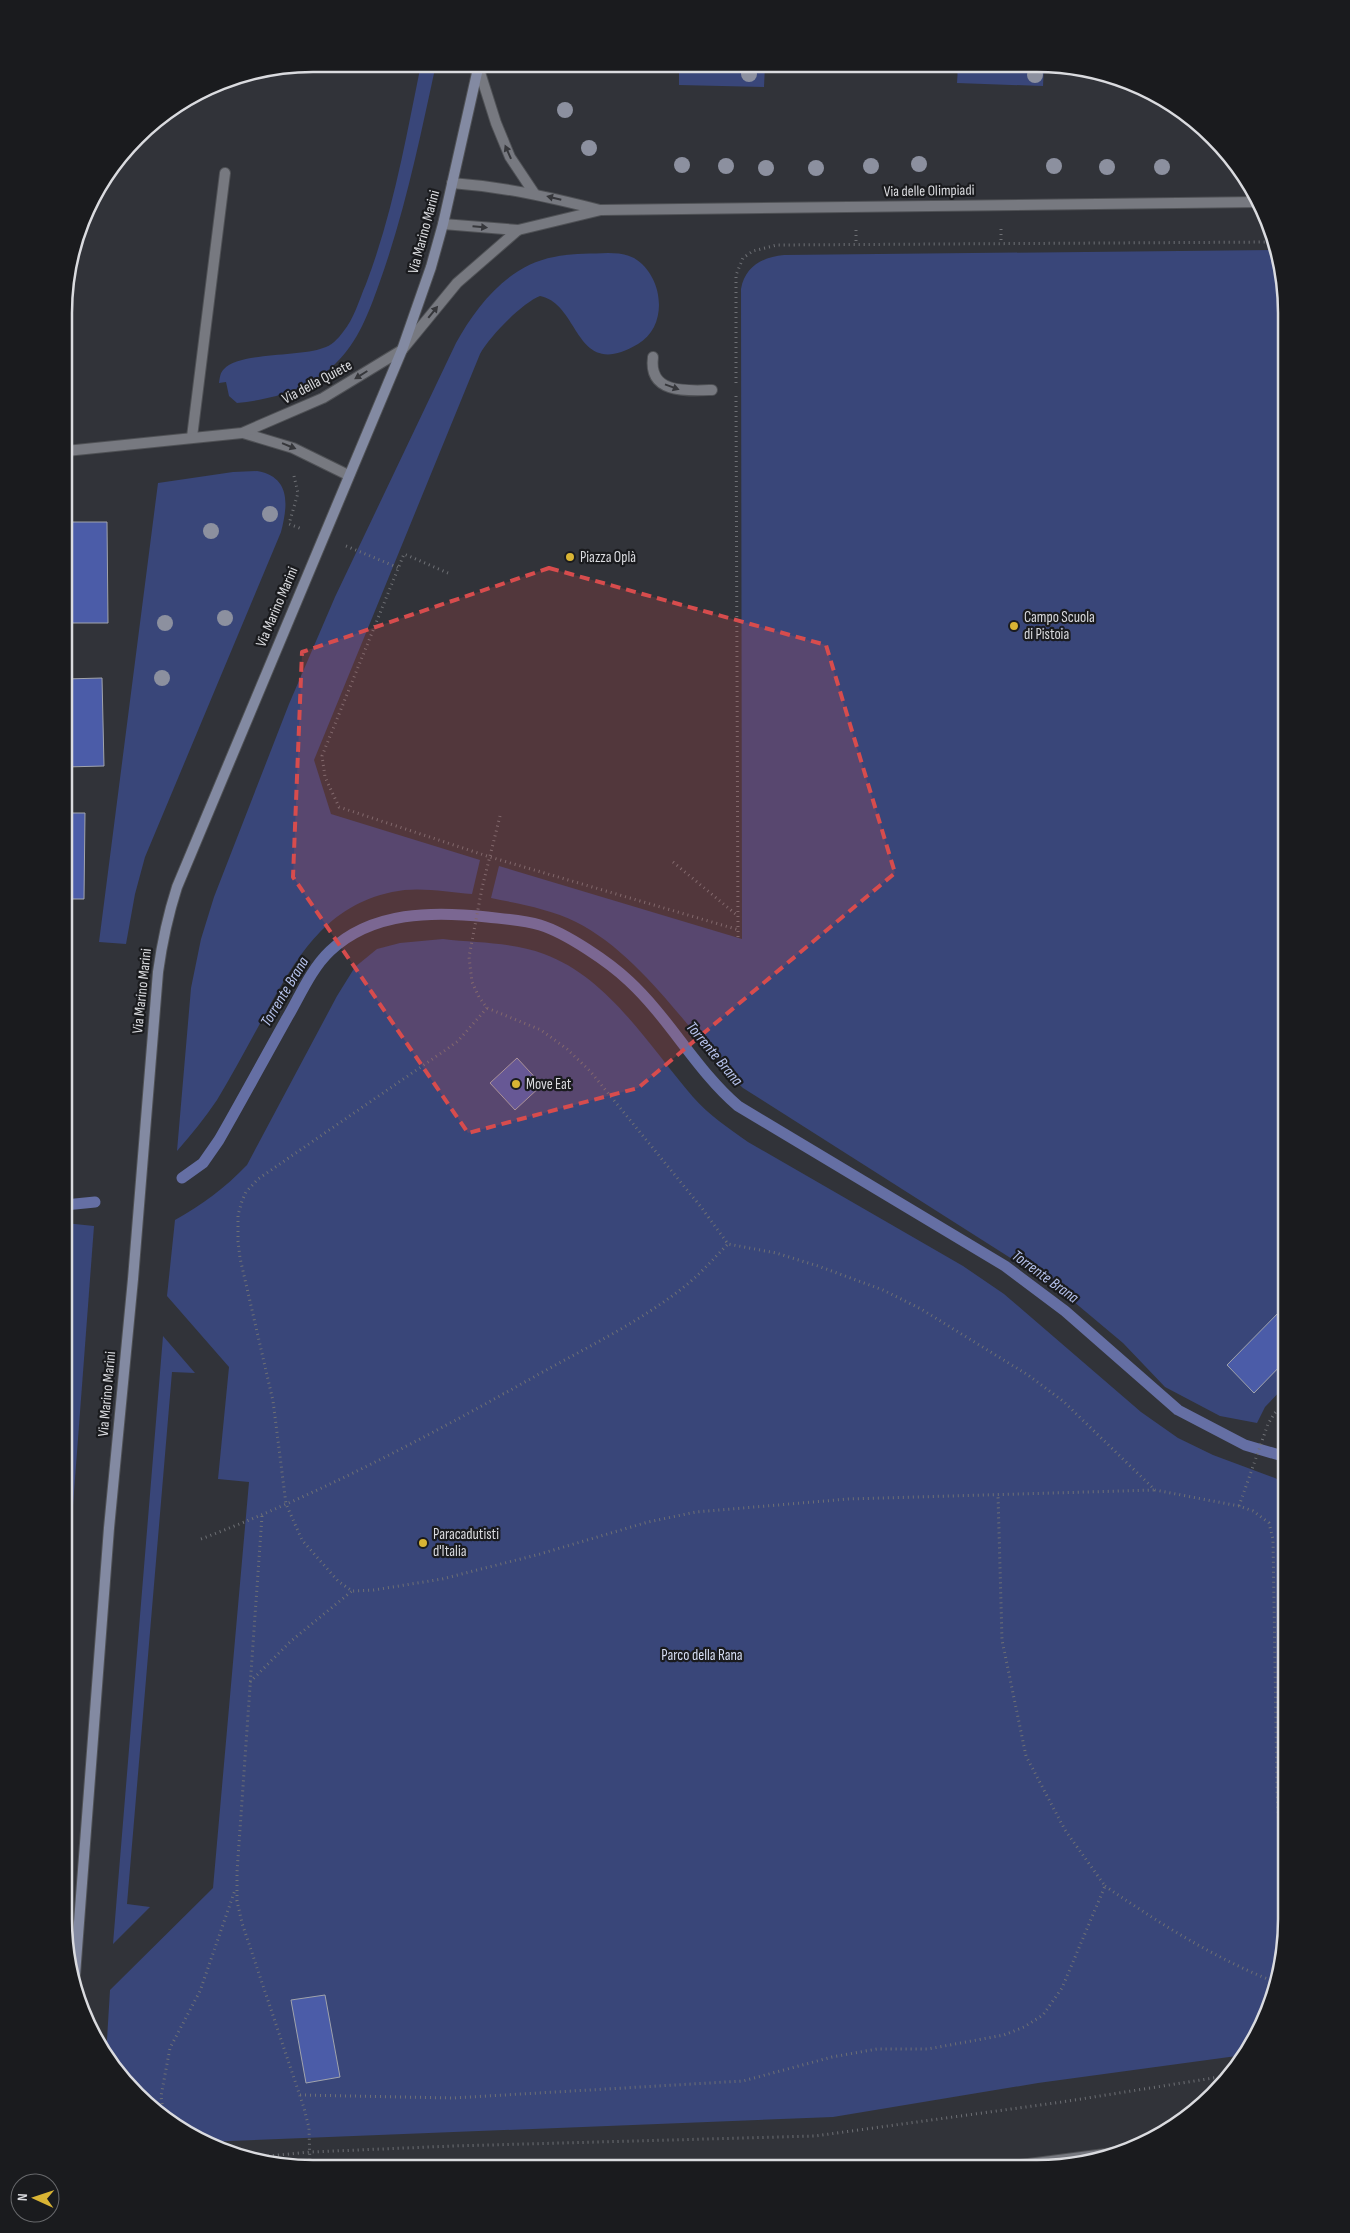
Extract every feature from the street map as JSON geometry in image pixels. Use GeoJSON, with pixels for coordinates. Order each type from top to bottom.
{"type":"FeatureCollection","features":[{"type":"Feature","properties":{"kind":"main road","name":"Via Marino Marini"},"geometry":{"type":"LineString","coordinates":[[76,1960],[109,1538],[162,944],[169,911],[177,887],[402,350],[431,267],[443,224],[476,72]]}},
{"type":"Feature","properties":{"kind":"street"},"geometry":{"type":"LineString","coordinates":[[480,72],[496,123],[510,157],[516,169],[534,193]]}},
{"type":"Feature","properties":{"kind":"street"},"geometry":{"type":"LineString","coordinates":[[192,437],[225,173]]}},
{"type":"Feature","properties":{"kind":"street"},"geometry":{"type":"LineString","coordinates":[[452,183],[534,193],[601,210]]}},
{"type":"Feature","properties":{"kind":"street","name":"Via delle Olimpiadi"},"geometry":{"type":"LineString","coordinates":[[601,210],[1250,202]]}},
{"type":"Feature","properties":{"kind":"street"},"geometry":{"type":"LineString","coordinates":[[443,224],[518,230],[601,210]]}},
{"type":"Feature","properties":{"kind":"street","name":"Via della Quiete"},"geometry":{"type":"LineString","coordinates":[[72,450],[242,433],[323,398],[402,350],[457,283],[518,230]]}},
{"type":"Feature","properties":{"kind":"street"},"geometry":{"type":"LineString","coordinates":[[653,357],[653,374],[670,388],[712,390]]}},
{"type":"Feature","properties":{"kind":"street","name":"Via della Quiete"},"geometry":{"type":"LineString","coordinates":[[242,433],[293,448],[348,475]]}},
{"type":"Feature","properties":{"kind":"path"},"geometry":{"type":"LineString","coordinates":[[736,385],[736,274],[743,258],[762,247],[777,245],[856,244],[1267,242]]}},
{"type":"Feature","properties":{"kind":"path"},"geometry":{"type":"LineString","coordinates":[[736,395],[738,938]]}},
{"type":"Feature","properties":{"kind":"path"},"geometry":{"type":"LineString","coordinates":[[290,524],[298,493],[293,473]]}},
{"type":"Feature","properties":{"kind":"path"},"geometry":{"type":"LineString","coordinates":[[347,546],[399,568]]}},
{"type":"Feature","properties":{"kind":"path"},"geometry":{"type":"LineString","coordinates":[[448,573],[404,554],[322,756],[325,777],[339,807],[490,857],[739,930]]}},
{"type":"Feature","properties":{"kind":"path"},"geometry":{"type":"LineString","coordinates":[[500,816],[482,888],[469,957],[472,982],[487,1008],[541,1030],[580,1061],[599,1081],[695,1199],[728,1244],[776,1253],[818,1266],[883,1290],[921,1309],[1028,1376],[1063,1401],[1155,1490]]}},
{"type":"Feature","properties":{"kind":"path"},"geometry":{"type":"LineString","coordinates":[[673,862],[739,916]]}},
{"type":"Feature","properties":{"kind":"path"},"geometry":{"type":"LineString","coordinates":[[352,1591],[338,1581],[302,1540],[286,1504],[273,1402],[240,1258],[238,1229],[242,1201],[246,1192],[258,1179],[447,1049],[468,1030],[487,1008]]}},
{"type":"Feature","properties":{"kind":"path"},"geometry":{"type":"LineString","coordinates":[[201,1538],[262,1516],[457,1420],[605,1337],[678,1291],[709,1264],[728,1244]]}},
{"type":"Feature","properties":{"kind":"path"},"geometry":{"type":"LineString","coordinates":[[1239,1506],[1268,1424],[1278,1409]]}},
{"type":"Feature","properties":{"kind":"path"},"geometry":{"type":"LineString","coordinates":[[250,1682],[291,1641],[352,1591],[374,1590],[442,1579],[540,1554],[648,1522],[696,1512],[848,1499],[1155,1490],[1239,1506],[1262,1516],[1269,1523],[1273,1539],[1278,1810]]}},
{"type":"Feature","properties":{"kind":"path"},"geometry":{"type":"LineString","coordinates":[[998,1495],[1002,1640],[1026,1756],[1065,1830],[1105,1886],[1151,1918],[1237,1967],[1270,1980]]}},
{"type":"Feature","properties":{"kind":"path"},"geometry":{"type":"LineString","coordinates":[[262,1516],[236,1887],[242,1923],[300,2095],[308,2128],[310,2160]]}},
{"type":"Feature","properties":{"kind":"path"},"geometry":{"type":"LineString","coordinates":[[300,2095],[454,2098],[743,2081],[832,2058],[877,2049],[928,2049],[1004,2035],[1024,2027],[1043,2015],[1062,1988],[1105,1886]]}},
{"type":"Feature","properties":{"kind":"path"},"geometry":{"type":"LineString","coordinates":[[162,2107],[161,2096],[170,2048],[200,1991],[236,1887]]}},
{"type":"Feature","properties":{"kind":"path"},"geometry":{"type":"LineString","coordinates":[[267,2156],[310,2152],[453,2146],[815,2136],[1062,2102],[1220,2076]]}},
{"type":"Feature","properties":{"kind":"highlighted area"},"geometry":{"type":"Polygon","coordinates":[[[549,568],[826,645],[895,873],[638,1088],[468,1133],[293,877],[302,652],[549,568]]]}},
{"type":"Feature","properties":{"kind":"green space"},"geometry":{"type":"Polygon","coordinates":[[[419,72],[434,72],[397,230],[371,305],[357,336],[344,355],[314,380],[277,396],[237,403],[229,396],[226,382],[219,383],[224,369],[232,364],[256,357],[300,353],[326,347],[332,344],[347,327],[376,257],[404,147],[419,72]]]}},
{"type":"Feature","properties":{"kind":"green space"},"geometry":{"type":"Polygon","coordinates":[[[679,72],[765,72],[764,87],[679,85],[679,72]]]}},
{"type":"Feature","properties":{"kind":"green space"},"geometry":{"type":"Polygon","coordinates":[[[958,72],[1044,72],[1043,86],[957,83],[958,72]]]}},
{"type":"Feature","properties":{"kind":"green space","name":"Campo Scuola di Pistoia"},"geometry":{"type":"Polygon","coordinates":[[[1269,250],[1273,266],[1278,314],[1278,1393],[1265,1407],[1257,1423],[1220,1416],[1165,1387],[1123,1343],[1067,1296],[1028,1269],[743,1088],[723,1068],[668,1001],[640,971],[625,956],[593,932],[576,922],[535,907],[491,898],[499,866],[742,939],[741,289],[746,274],[756,264],[769,258],[784,255],[1269,250]]]}},
{"type":"Feature","properties":{"kind":"green space"},"geometry":{"type":"Polygon","coordinates":[[[608,253],[634,258],[644,266],[652,277],[657,288],[659,301],[655,326],[648,336],[638,344],[617,353],[601,354],[590,348],[580,337],[564,312],[553,302],[540,296],[515,313],[484,347],[314,760],[331,814],[480,860],[472,894],[422,889],[402,890],[369,899],[350,908],[332,921],[304,951],[269,1007],[217,1100],[177,1151],[191,988],[201,939],[214,897],[289,704],[335,597],[456,343],[484,301],[523,268],[538,261],[554,257],[574,254],[608,253]]]}},
{"type":"Feature","properties":{"kind":"green space"},"geometry":{"type":"Polygon","coordinates":[[[257,471],[268,474],[276,479],[281,486],[284,494],[285,512],[281,532],[145,857],[135,894],[126,944],[99,942],[158,483],[233,472],[257,471]]]}},
{"type":"Feature","properties":{"kind":"green space","name":"Parco della Rana"},"geometry":{"type":"Polygon","coordinates":[[[443,939],[520,947],[544,954],[567,965],[589,979],[608,996],[644,1036],[699,1104],[733,1132],[963,1266],[1004,1294],[1141,1412],[1178,1438],[1213,1455],[1278,1480],[1277,1935],[1273,1967],[1265,1997],[1253,2026],[1235,2056],[1038,2083],[833,2117],[220,2141],[193,2128],[167,2111],[143,2090],[122,2066],[107,2043],[110,1990],[213,1888],[249,1482],[218,1479],[229,1367],[167,1296],[175,1220],[213,1196],[247,1165],[337,996],[355,967],[377,949],[400,943],[443,939]]]}},
{"type":"Feature","properties":{"kind":"green space"},"geometry":{"type":"Polygon","coordinates":[[[72,1224],[94,1226],[72,1519],[72,1224]]]}},
{"type":"Feature","properties":{"kind":"green space"},"geometry":{"type":"Polygon","coordinates":[[[163,1336],[195,1373],[172,1372],[127,1904],[150,1907],[113,1944],[163,1336]]]}},
{"type":"Feature","properties":{"kind":"building"},"geometry":{"type":"Polygon","coordinates":[[[72,522],[107,522],[108,623],[72,623],[72,522]]]}},
{"type":"Feature","properties":{"kind":"building"},"geometry":{"type":"Polygon","coordinates":[[[102,678],[104,766],[72,767],[72,679],[102,678]]]}},
{"type":"Feature","properties":{"kind":"building"},"geometry":{"type":"Polygon","coordinates":[[[72,813],[85,813],[84,899],[72,899],[72,813]]]}},
{"type":"Feature","properties":{"kind":"building","name":"Move Eat"},"geometry":{"type":"Polygon","coordinates":[[[517,1058],[542,1085],[515,1110],[490,1083],[517,1058]]]}},
{"type":"Feature","properties":{"kind":"building"},"geometry":{"type":"Polygon","coordinates":[[[1278,1313],[1278,1368],[1254,1393],[1227,1365],[1278,1313]]]}},
{"type":"Feature","properties":{"kind":"building"},"geometry":{"type":"Polygon","coordinates":[[[325,1995],[340,2077],[306,2083],[291,2000],[325,1995]]]}},
{"type":"Feature","properties":{"kind":"waterway","name":"Torrente Brana"},"geometry":{"type":"LineString","coordinates":[[182,1178],[203,1163],[219,1140],[311,974],[323,958],[347,938],[365,928],[384,921],[425,915],[467,915],[534,923],[574,941],[599,957],[629,981],[644,996],[709,1077],[738,1106],[1005,1266],[1065,1311],[1178,1410],[1245,1445],[1278,1455]]}},
{"type":"Feature","properties":{"kind":"waterway","name":"Torrente Brana"},"geometry":{"type":"LineString","coordinates":[[72,1204],[95,1202]]}},
{"type":"Feature","properties":{"kind":"place","name":"Piazza Oplà"},"geometry":{"type":"Point","coordinates":[570,557]}},
{"type":"Feature","properties":{"kind":"place","name":"Campo Scuola di Pistoia"},"geometry":{"type":"Point","coordinates":[1014,626]}},
{"type":"Feature","properties":{"kind":"place","name":"Move Eat"},"geometry":{"type":"Point","coordinates":[516,1084]}},
{"type":"Feature","properties":{"kind":"place","name":"Paracadutisti d'Italia"},"geometry":{"type":"Point","coordinates":[423,1543]}}]}
